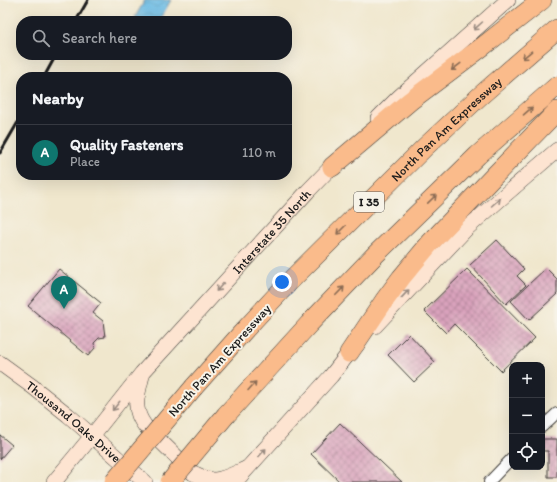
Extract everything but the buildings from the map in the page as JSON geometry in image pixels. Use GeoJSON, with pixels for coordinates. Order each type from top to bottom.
{"type":"FeatureCollection","features":[{"type":"Feature","properties":{"kind":"highway"},"geometry":{"type":"LineString","coordinates":[[332,167],[410,101],[471,56],[542,0]]}},
{"type":"Feature","properties":{"kind":"highway","name":"North Pan Am Expressway"},"geometry":{"type":"LineString","coordinates":[[114,482],[194,387],[290,281],[425,147],[557,29]]}},
{"type":"Feature","properties":{"kind":"highway"},"geometry":{"type":"LineString","coordinates":[[170,482],[226,415],[309,324],[381,249],[478,155],[557,86]]}},
{"type":"Feature","properties":{"kind":"highway"},"geometry":{"type":"LineString","coordinates":[[349,353],[384,301],[431,242],[557,111]]}},
{"type":"Feature","properties":{"kind":"main road","name":"Interstate 35 North"},"geometry":{"type":"LineString","coordinates":[[54,482],[142,373],[308,191],[399,97],[508,0]]}},
{"type":"Feature","properties":{"kind":"main road"},"geometry":{"type":"LineString","coordinates":[[235,482],[331,376],[349,353],[466,229],[557,150]]}},
{"type":"Feature","properties":{"kind":"main road","name":"Thousand Oaks Drive"},"geometry":{"type":"LineString","coordinates":[[0,363],[33,386],[145,482]]}},
{"type":"Feature","properties":{"kind":"main road"},"geometry":{"type":"LineString","coordinates":[[142,373],[137,398],[137,408],[140,419],[145,426],[193,473],[215,480],[248,468]]}},
{"type":"Feature","properties":{"kind":"street"},"geometry":{"type":"LineString","coordinates":[[545,424],[557,413]]}},
{"type":"Feature","properties":{"kind":"street"},"geometry":{"type":"LineString","coordinates":[[489,482],[509,461]]}},
{"type":"Feature","properties":{"kind":"water"},"geometry":{"type":"Polygon","coordinates":[[[145,0],[171,0],[162,16],[136,16],[145,0]]]}},
{"type":"Feature","properties":{"kind":"railway"},"geometry":{"type":"LineString","coordinates":[[79,16],[88,0]]}},
{"type":"Feature","properties":{"kind":"railway"},"geometry":{"type":"LineString","coordinates":[[47,72],[53,60]]}},
{"type":"Feature","properties":{"kind":"railway"},"geometry":{"type":"LineString","coordinates":[[0,153],[16,126]]}},
{"type":"Feature","properties":{"kind":"place","name":"Quality Fasteners"},"geometry":{"type":"Point","coordinates":[64,309]}}]}
